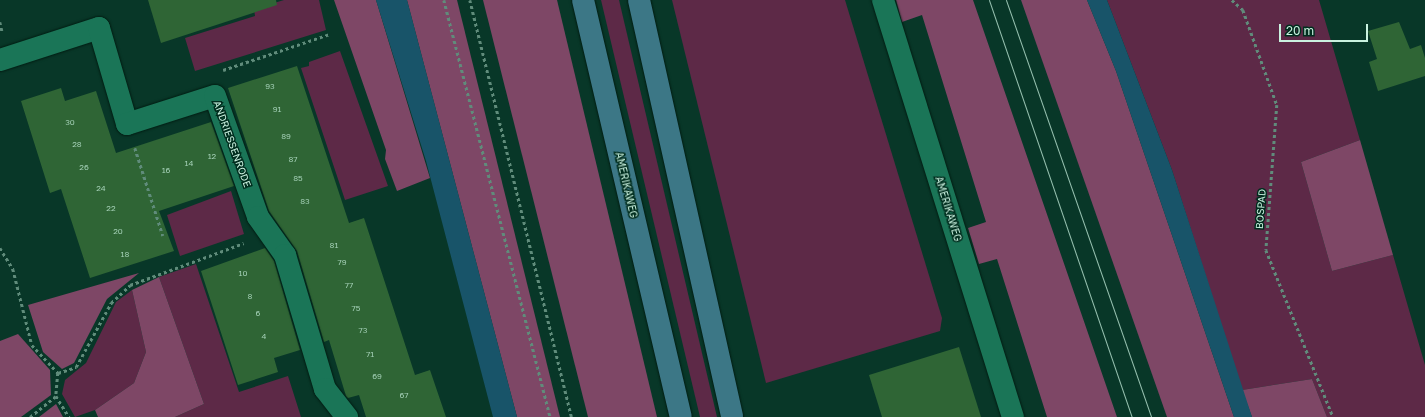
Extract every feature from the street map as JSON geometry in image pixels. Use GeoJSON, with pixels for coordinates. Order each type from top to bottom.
{"type":"FeatureCollection","features":[{"type":"Feature","properties":{"kind":"main road","name":"AMERIKAWEG"},"geometry":{"type":"LineString","coordinates":[[583,0],[681,417]]}},
{"type":"Feature","properties":{"kind":"main road"},"geometry":{"type":"LineString","coordinates":[[640,0],[732,417]]}},
{"type":"Feature","properties":{"kind":"street","name":"AMERIKAWEG"},"geometry":{"type":"LineString","coordinates":[[883,0],[1013,417]]}},
{"type":"Feature","properties":{"kind":"street"},"geometry":{"type":"LineString","coordinates":[[0,60],[99,28],[127,124]]}},
{"type":"Feature","properties":{"kind":"street","name":"ANDRIESSENRODE"},"geometry":{"type":"LineString","coordinates":[[127,124],[215,96],[258,217],[285,255],[325,389],[346,417]]}},
{"type":"Feature","properties":{"kind":"path"},"geometry":{"type":"LineString","coordinates":[[444,0],[550,417]]}},
{"type":"Feature","properties":{"kind":"path"},"geometry":{"type":"LineString","coordinates":[[470,0],[572,417]]}},
{"type":"Feature","properties":{"kind":"path","name":"BOSPAD"},"geometry":{"type":"LineString","coordinates":[[1232,0],[1243,10],[1277,105],[1266,250],[1333,417]]}},
{"type":"Feature","properties":{"kind":"path"},"geometry":{"type":"LineString","coordinates":[[215,96],[223,70],[330,34]]}},
{"type":"Feature","properties":{"kind":"path"},"geometry":{"type":"LineString","coordinates":[[127,124],[163,236]]}},
{"type":"Feature","properties":{"kind":"path"},"geometry":{"type":"LineString","coordinates":[[58,373],[76,367],[111,303],[130,285],[270,234]]}},
{"type":"Feature","properties":{"kind":"path"},"geometry":{"type":"LineString","coordinates":[[0,248],[13,269],[32,345],[58,373],[56,396],[69,417]]}},
{"type":"Feature","properties":{"kind":"path"},"geometry":{"type":"LineString","coordinates":[[30,417],[56,396]]}},
{"type":"Feature","properties":{"kind":"shaded area"},"geometry":{"type":"Polygon","coordinates":[[[284,0],[319,0],[326,30],[195,71],[185,38],[255,16],[254,9],[284,0]]]}},
{"type":"Feature","properties":{"kind":"shaded area"},"geometry":{"type":"Polygon","coordinates":[[[334,0],[376,0],[430,178],[397,191],[385,159],[386,150],[334,0]]]}},
{"type":"Feature","properties":{"kind":"shaded area"},"geometry":{"type":"Polygon","coordinates":[[[407,0],[457,0],[560,417],[517,417],[407,0]]]}},
{"type":"Feature","properties":{"kind":"shaded area"},"geometry":{"type":"Polygon","coordinates":[[[483,0],[557,0],[657,417],[588,417],[483,0]]]}},
{"type":"Feature","properties":{"kind":"shaded area"},"geometry":{"type":"Polygon","coordinates":[[[601,0],[619,0],[717,417],[700,417],[601,0]]]}},
{"type":"Feature","properties":{"kind":"shaded area"},"geometry":{"type":"Polygon","coordinates":[[[672,0],[845,0],[942,318],[940,331],[766,383],[672,0]]]}},
{"type":"Feature","properties":{"kind":"shaded area"},"geometry":{"type":"Polygon","coordinates":[[[896,0],[973,0],[1117,417],[1047,417],[997,259],[979,264],[968,228],[986,222],[922,15],[902,22],[896,0]]]}},
{"type":"Feature","properties":{"kind":"shaded area"},"geometry":{"type":"Polygon","coordinates":[[[1021,0],[1087,0],[1116,71],[1234,417],[1167,417],[1021,0]]]}},
{"type":"Feature","properties":{"kind":"shaded area"},"geometry":{"type":"Polygon","coordinates":[[[1107,0],[1319,0],[1360,140],[1301,162],[1332,271],[1393,255],[1425,365],[1425,417],[1327,417],[1312,379],[1242,390],[1172,170],[1107,0]]]}},
{"type":"Feature","properties":{"kind":"shaded area"},"geometry":{"type":"Polygon","coordinates":[[[340,51],[388,186],[345,200],[301,68],[309,66],[309,62],[340,51]]]}},
{"type":"Feature","properties":{"kind":"shaded area"},"geometry":{"type":"Polygon","coordinates":[[[1360,140],[1393,255],[1332,271],[1301,162],[1360,140]]]}},
{"type":"Feature","properties":{"kind":"shaded area"},"geometry":{"type":"Polygon","coordinates":[[[231,191],[244,234],[180,256],[167,215],[231,191]]]}},
{"type":"Feature","properties":{"kind":"shaded area"},"geometry":{"type":"Polygon","coordinates":[[[196,264],[239,392],[288,376],[301,417],[175,417],[204,404],[159,277],[196,264]]]}},
{"type":"Feature","properties":{"kind":"shaded area"},"geometry":{"type":"Polygon","coordinates":[[[139,273],[107,299],[74,363],[62,369],[43,352],[28,305],[139,273]]]}},
{"type":"Feature","properties":{"kind":"shaded area"},"geometry":{"type":"Polygon","coordinates":[[[159,277],[204,404],[175,417],[98,417],[95,410],[134,383],[146,352],[132,290],[159,277]]]}},
{"type":"Feature","properties":{"kind":"shaded area"},"geometry":{"type":"Polygon","coordinates":[[[132,290],[146,352],[134,383],[95,410],[75,417],[62,394],[65,380],[86,363],[116,302],[132,290]]]}},
{"type":"Feature","properties":{"kind":"shaded area"},"geometry":{"type":"Polygon","coordinates":[[[18,334],[50,370],[51,395],[21,417],[0,417],[0,341],[18,334]]]}},
{"type":"Feature","properties":{"kind":"shaded area"},"geometry":{"type":"Polygon","coordinates":[[[1312,379],[1327,417],[1252,417],[1242,390],[1312,379]]]}},
{"type":"Feature","properties":{"kind":"shaded area"},"geometry":{"type":"Polygon","coordinates":[[[56,404],[63,417],[39,417],[56,404]]]}},
{"type":"Feature","properties":{"kind":"water"},"geometry":{"type":"Polygon","coordinates":[[[376,0],[407,0],[517,417],[493,417],[426,161],[376,0]]]}},
{"type":"Feature","properties":{"kind":"water"},"geometry":{"type":"Polygon","coordinates":[[[1087,0],[1107,0],[1172,170],[1252,417],[1234,417],[1116,71],[1087,0]]]}},
{"type":"Feature","properties":{"kind":"building"},"geometry":{"type":"Polygon","coordinates":[[[148,0],[276,0],[277,5],[161,43],[148,0]]]}},
{"type":"Feature","properties":{"kind":"building"},"geometry":{"type":"Polygon","coordinates":[[[1399,22],[1410,49],[1421,45],[1425,58],[1425,76],[1378,91],[1369,62],[1377,59],[1368,31],[1399,22]]]}},
{"type":"Feature","properties":{"kind":"building"},"geometry":{"type":"Polygon","coordinates":[[[297,66],[349,223],[364,218],[415,375],[430,370],[446,417],[366,417],[359,395],[348,398],[346,396],[329,340],[324,342],[297,251],[269,211],[228,88],[297,66]]]}},
{"type":"Feature","properties":{"kind":"building"},"geometry":{"type":"Polygon","coordinates":[[[61,88],[65,101],[96,91],[116,153],[211,122],[234,186],[159,211],[174,251],[90,278],[61,189],[50,193],[21,101],[61,88]]]}},
{"type":"Feature","properties":{"kind":"building"},"geometry":{"type":"Polygon","coordinates":[[[265,248],[274,261],[300,350],[274,358],[278,372],[238,385],[201,271],[265,248]]]}},
{"type":"Feature","properties":{"kind":"building"},"geometry":{"type":"Polygon","coordinates":[[[959,347],[981,417],[882,417],[869,375],[959,347]]]}},
{"type":"Feature","properties":{"kind":"tram line"},"geometry":{"type":"LineString","coordinates":[[989,0],[1132,417]]}},
{"type":"Feature","properties":{"kind":"tram line"},"geometry":{"type":"LineString","coordinates":[[1006,0],[1151,417]]}}]}
